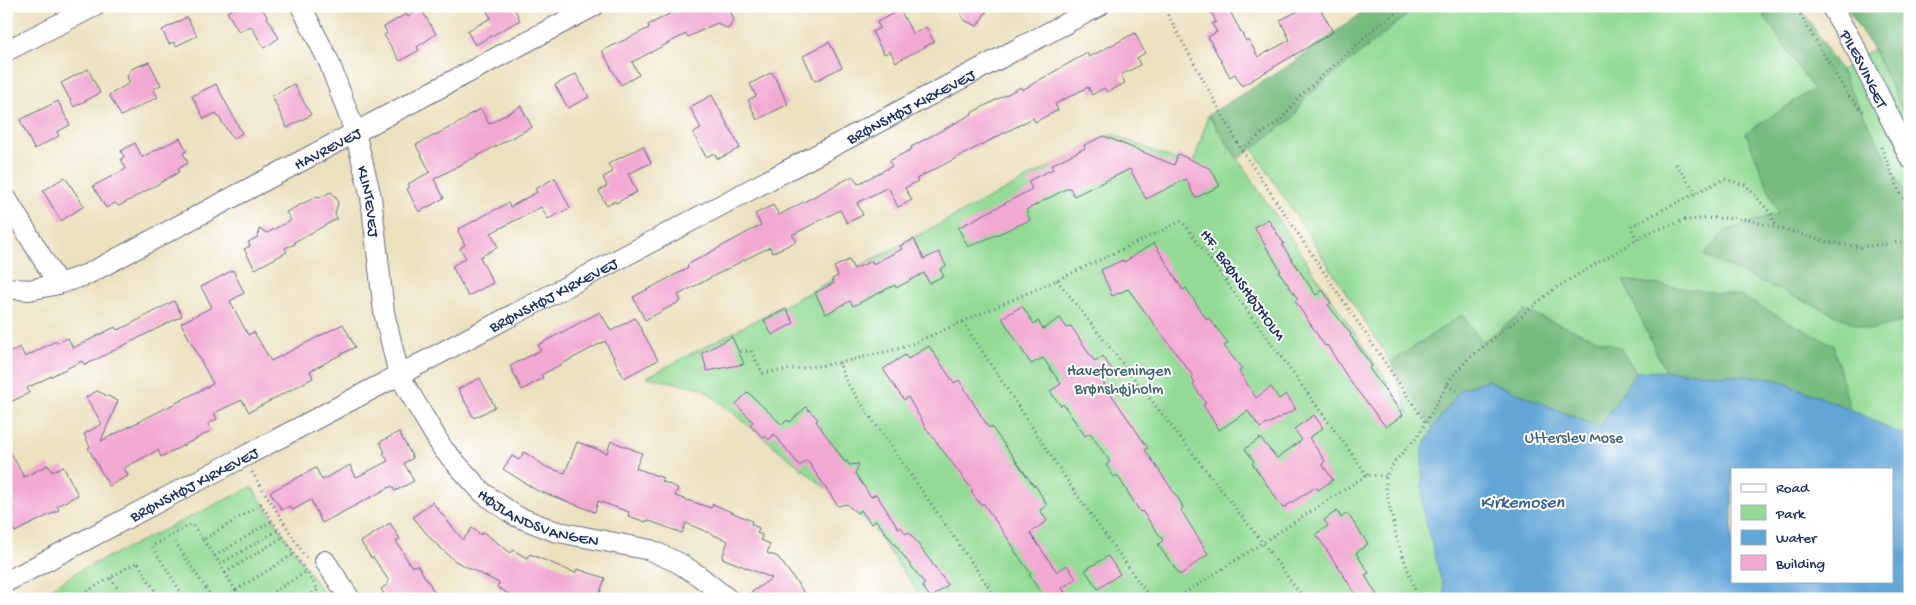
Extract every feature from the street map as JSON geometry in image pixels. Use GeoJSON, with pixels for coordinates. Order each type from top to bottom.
{"type":"FeatureCollection","features":[{"type":"Feature","properties":{"kind":"street"},"geometry":{"type":"LineString","coordinates":[[6,51],[95,6]]}},
{"type":"Feature","properties":{"kind":"street","name":"KLINTEVEJ"},"geometry":{"type":"LineString","coordinates":[[301,6],[329,62],[355,132],[370,197],[384,312],[399,375]]}},
{"type":"Feature","properties":{"kind":"street","name":"HAVREVEJ"},"geometry":{"type":"LineString","coordinates":[[6,288],[29,290],[58,284],[86,275],[594,6]]}},
{"type":"Feature","properties":{"kind":"street","name":"BRØNSHØJ KIRKEVEJ"},"geometry":{"type":"LineString","coordinates":[[6,582],[1099,6]]}},
{"type":"Feature","properties":{"kind":"street","name":"PILESVINGET"},"geometry":{"type":"LineString","coordinates":[[1831,6],[1910,158]]}},
{"type":"Feature","properties":{"kind":"street"},"geometry":{"type":"LineString","coordinates":[[6,198],[58,284]]}},
{"type":"Feature","properties":{"kind":"street","name":"HØJLANDSVANGEN"},"geometry":{"type":"LineString","coordinates":[[399,375],[443,449],[483,493],[502,508],[525,521],[554,531],[650,550],[679,562],[728,599]]}},
{"type":"Feature","properties":{"kind":"street"},"geometry":{"type":"LineString","coordinates":[[325,561],[350,599]]}},
{"type":"Feature","properties":{"kind":"path"},"geometry":{"type":"LineString","coordinates":[[1162,6],[1241,149],[1425,422]]}},
{"type":"Feature","properties":{"kind":"path"},"geometry":{"type":"LineString","coordinates":[[1241,149],[1282,119],[1300,96],[1376,27],[1405,6]]}},
{"type":"Feature","properties":{"kind":"path"},"geometry":{"type":"LineString","coordinates":[[1795,6],[1848,95],[1868,117]]}},
{"type":"Feature","properties":{"kind":"path"},"geometry":{"type":"LineString","coordinates":[[1879,143],[1901,195],[1910,208]]}},
{"type":"Feature","properties":{"kind":"path"},"geometry":{"type":"LineString","coordinates":[[1676,164],[1696,194]]}},
{"type":"Feature","properties":{"kind":"path"},"geometry":{"type":"LineString","coordinates":[[1636,240],[1631,226],[1724,179],[1746,186],[1771,214],[1776,228]]}},
{"type":"Feature","properties":{"kind":"path"},"geometry":{"type":"LineString","coordinates":[[1418,599],[1396,536],[1386,489],[1386,476],[1395,461],[1418,436],[1447,385],[1467,360],[1554,289],[1648,233],[1685,220],[1745,219],[1828,242],[1861,247],[1910,241]]}},
{"type":"Feature","properties":{"kind":"path","name":"HF. BRØNSHØJHOLM"},"geometry":{"type":"LineString","coordinates":[[741,351],[751,351],[763,373],[839,363],[905,346],[1057,280],[1182,221],[1367,474]]}},
{"type":"Feature","properties":{"kind":"path"},"geometry":{"type":"LineString","coordinates":[[1057,280],[1262,542],[1304,599]]}},
{"type":"Feature","properties":{"kind":"path"},"geometry":{"type":"LineString","coordinates":[[963,322],[1072,488],[1151,599]]}},
{"type":"Feature","properties":{"kind":"path"},"geometry":{"type":"LineString","coordinates":[[839,363],[847,383],[997,599]]}},
{"type":"Feature","properties":{"kind":"path"},"geometry":{"type":"LineString","coordinates":[[1447,385],[1459,392]]}},
{"type":"Feature","properties":{"kind":"path"},"geometry":{"type":"LineString","coordinates":[[243,458],[307,560],[325,561]]}},
{"type":"Feature","properties":{"kind":"path"},"geometry":{"type":"LineString","coordinates":[[1176,599],[1367,474],[1386,476]]}},
{"type":"Feature","properties":{"kind":"path"},"geometry":{"type":"LineString","coordinates":[[203,540],[261,504],[321,594]]}},
{"type":"Feature","properties":{"kind":"path"},"geometry":{"type":"LineString","coordinates":[[215,556],[272,522]]}},
{"type":"Feature","properties":{"kind":"path"},"geometry":{"type":"LineString","coordinates":[[185,599],[152,546],[192,524],[215,556],[241,599]]}},
{"type":"Feature","properties":{"kind":"path"},"geometry":{"type":"LineString","coordinates":[[220,564],[278,530]]}},
{"type":"Feature","properties":{"kind":"path"},"geometry":{"type":"LineString","coordinates":[[225,573],[283,537]]}},
{"type":"Feature","properties":{"kind":"path"},"geometry":{"type":"LineString","coordinates":[[175,542],[213,599]]}},
{"type":"Feature","properties":{"kind":"path"},"geometry":{"type":"LineString","coordinates":[[236,590],[294,554]]}},
{"type":"Feature","properties":{"kind":"path"},"geometry":{"type":"LineString","coordinates":[[74,599],[137,562],[160,599]]}},
{"type":"Feature","properties":{"kind":"path"},"geometry":{"type":"LineString","coordinates":[[261,599],[306,572]]}},
{"type":"Feature","properties":{"kind":"path"},"geometry":{"type":"LineString","coordinates":[[111,578],[124,599]]}},
{"type":"Feature","properties":{"kind":"path"},"geometry":{"type":"LineString","coordinates":[[304,599],[318,590]]}},
{"type":"Feature","properties":{"kind":"green space"},"geometry":{"type":"Polygon","coordinates":[[[1372,6],[1418,6],[1307,96],[1292,119],[1238,159],[1208,115],[1285,68],[1372,6]]]}},
{"type":"Feature","properties":{"kind":"green space"},"geometry":{"type":"Polygon","coordinates":[[[1418,6],[1758,6],[1813,89],[1873,49],[1846,6],[1910,6],[1910,599],[923,599],[869,523],[702,388],[647,377],[1112,134],[1193,167],[1208,115],[1409,414],[1391,362],[1252,148],[1292,119],[1307,96],[1418,6]]]}},
{"type":"Feature","properties":{"kind":"green space"},"geometry":{"type":"Polygon","coordinates":[[[1758,6],[1800,6],[1841,71],[1910,204],[1910,320],[1869,330],[1704,256],[1725,231],[1778,213],[1746,133],[1813,89],[1758,6]]]}},
{"type":"Feature","properties":{"kind":"green space"},"geometry":{"type":"Polygon","coordinates":[[[1846,6],[1910,6],[1910,125],[1873,49],[1846,6]]]}},
{"type":"Feature","properties":{"kind":"green space"},"geometry":{"type":"Polygon","coordinates":[[[1623,280],[1740,296],[1833,345],[1850,409],[1772,378],[1665,371],[1623,280]]]}},
{"type":"Feature","properties":{"kind":"green space"},"geometry":{"type":"Polygon","coordinates":[[[1525,311],[1620,348],[1636,372],[1600,428],[1487,380],[1461,389],[1433,428],[1391,362],[1462,315],[1483,342],[1525,311]]]}},
{"type":"Feature","properties":{"kind":"green space"},"geometry":{"type":"Polygon","coordinates":[[[252,487],[327,599],[33,599],[81,570],[252,487]]]}},
{"type":"Feature","properties":{"kind":"water","name":"Kirkemosen"},"geometry":{"type":"Polygon","coordinates":[[[1665,371],[1772,378],[1850,409],[1898,433],[1910,436],[1910,599],[1446,599],[1423,511],[1422,450],[1433,428],[1461,389],[1487,380],[1600,428],[1636,372],[1665,371]]]}},
{"type":"Feature","properties":{"kind":"building"},"geometry":{"type":"Polygon","coordinates":[[[237,6],[261,6],[279,38],[264,48],[251,26],[239,32],[227,12],[237,6]]]}},
{"type":"Feature","properties":{"kind":"building"},"geometry":{"type":"Polygon","coordinates":[[[484,6],[513,6],[520,20],[475,45],[467,31],[491,18],[484,6]]]}},
{"type":"Feature","properties":{"kind":"building"},"geometry":{"type":"Polygon","coordinates":[[[685,6],[728,6],[734,20],[728,29],[717,23],[688,37],[686,34],[632,62],[639,75],[621,85],[602,51],[649,28],[648,25],[685,6]]]}},
{"type":"Feature","properties":{"kind":"building"},"geometry":{"type":"Polygon","coordinates":[[[957,6],[990,6],[977,26],[964,20],[957,6]]]}},
{"type":"Feature","properties":{"kind":"building"},"geometry":{"type":"Polygon","coordinates":[[[1208,6],[1227,6],[1246,41],[1249,40],[1258,57],[1290,40],[1280,20],[1309,6],[1319,6],[1333,32],[1242,86],[1235,74],[1230,77],[1208,37],[1217,32],[1212,24],[1216,22],[1208,6]]]}},
{"type":"Feature","properties":{"kind":"building"},"geometry":{"type":"Polygon","coordinates":[[[421,9],[436,34],[417,47],[419,50],[400,61],[384,35],[387,33],[384,27],[406,14],[408,17],[421,9]]]}},
{"type":"Feature","properties":{"kind":"building"},"geometry":{"type":"Polygon","coordinates":[[[900,10],[913,34],[926,27],[934,42],[896,62],[890,51],[884,54],[872,32],[880,28],[877,22],[900,10]]]}},
{"type":"Feature","properties":{"kind":"building"},"geometry":{"type":"Polygon","coordinates":[[[187,17],[197,36],[176,46],[174,42],[169,44],[162,30],[187,17]]]}},
{"type":"Feature","properties":{"kind":"building"},"geometry":{"type":"Polygon","coordinates":[[[1135,33],[1145,53],[1137,58],[1140,65],[1121,75],[1125,83],[1107,92],[1104,88],[1092,95],[1088,87],[1055,104],[1058,110],[1035,122],[1033,118],[916,179],[918,181],[905,188],[912,200],[898,207],[888,187],[857,203],[863,215],[847,223],[840,210],[792,235],[797,241],[772,253],[770,247],[744,260],[678,295],[681,301],[645,320],[633,297],[688,268],[687,265],[761,225],[755,214],[773,205],[779,215],[853,176],[858,184],[892,166],[889,161],[912,149],[911,147],[971,113],[1021,87],[1022,90],[1087,53],[1089,57],[1135,33]]]}},
{"type":"Feature","properties":{"kind":"building"},"geometry":{"type":"Polygon","coordinates":[[[829,42],[842,67],[815,81],[803,56],[829,42]]]}},
{"type":"Feature","properties":{"kind":"building"},"geometry":{"type":"Polygon","coordinates":[[[149,62],[161,85],[153,89],[158,97],[121,116],[109,95],[130,83],[127,77],[131,69],[149,62]]]}},
{"type":"Feature","properties":{"kind":"building"},"geometry":{"type":"Polygon","coordinates":[[[88,69],[100,93],[74,107],[61,83],[88,69]]]}},
{"type":"Feature","properties":{"kind":"building"},"geometry":{"type":"Polygon","coordinates":[[[772,72],[788,104],[757,120],[748,100],[756,96],[750,84],[772,72]]]}},
{"type":"Feature","properties":{"kind":"building"},"geometry":{"type":"Polygon","coordinates":[[[576,74],[589,97],[568,108],[555,85],[576,74]]]}},
{"type":"Feature","properties":{"kind":"building"},"geometry":{"type":"Polygon","coordinates":[[[216,84],[242,133],[233,139],[216,113],[204,119],[192,96],[216,84]]]}},
{"type":"Feature","properties":{"kind":"building"},"geometry":{"type":"Polygon","coordinates":[[[294,84],[311,115],[287,128],[272,96],[294,84]]]}},
{"type":"Feature","properties":{"kind":"building"},"geometry":{"type":"Polygon","coordinates":[[[712,95],[740,148],[720,158],[717,158],[714,153],[706,157],[693,133],[701,129],[690,107],[712,95]]]}},
{"type":"Feature","properties":{"kind":"building"},"geometry":{"type":"Polygon","coordinates":[[[58,101],[70,125],[57,132],[59,136],[34,149],[20,120],[58,101]]]}},
{"type":"Feature","properties":{"kind":"building"},"geometry":{"type":"Polygon","coordinates":[[[521,106],[532,127],[434,179],[444,198],[419,212],[407,189],[410,187],[408,184],[430,172],[416,145],[468,118],[467,116],[481,109],[489,124],[521,106]]]}},
{"type":"Feature","properties":{"kind":"building"},"geometry":{"type":"Polygon","coordinates":[[[1104,136],[1174,165],[1178,154],[1211,169],[1220,186],[1195,198],[1186,179],[1146,199],[1130,169],[1074,196],[1070,188],[1068,188],[1026,210],[1030,220],[968,247],[958,228],[1032,189],[1028,181],[1053,169],[1051,165],[1085,148],[1084,145],[1104,136]]]}},
{"type":"Feature","properties":{"kind":"building"},"geometry":{"type":"Polygon","coordinates":[[[180,138],[187,151],[183,153],[188,163],[178,169],[179,172],[119,206],[115,203],[106,208],[93,186],[126,169],[121,159],[124,157],[121,151],[135,143],[142,157],[180,138]]]}},
{"type":"Feature","properties":{"kind":"building"},"geometry":{"type":"Polygon","coordinates":[[[643,146],[651,163],[628,174],[637,192],[616,203],[615,201],[606,205],[599,191],[607,186],[603,177],[613,172],[608,164],[643,146]]]}},
{"type":"Feature","properties":{"kind":"building"},"geometry":{"type":"Polygon","coordinates":[[[65,177],[84,206],[61,221],[43,191],[65,177]]]}},
{"type":"Feature","properties":{"kind":"building"},"geometry":{"type":"Polygon","coordinates":[[[555,178],[570,208],[548,219],[541,207],[491,233],[498,247],[480,257],[493,283],[468,296],[452,266],[466,258],[460,248],[465,245],[458,231],[459,229],[508,203],[510,207],[537,192],[535,189],[555,178]]]}},
{"type":"Feature","properties":{"kind":"building"},"geometry":{"type":"Polygon","coordinates":[[[331,192],[338,203],[335,214],[337,219],[294,242],[295,244],[285,248],[287,252],[255,269],[244,249],[250,246],[248,242],[258,237],[259,229],[267,233],[291,220],[286,212],[318,196],[319,198],[331,192]]]}},
{"type":"Feature","properties":{"kind":"building"},"geometry":{"type":"Polygon","coordinates":[[[1268,219],[1284,244],[1282,245],[1316,295],[1323,290],[1331,303],[1328,305],[1351,334],[1372,366],[1369,368],[1403,415],[1386,427],[1352,384],[1295,301],[1298,299],[1279,272],[1281,271],[1254,227],[1268,219]]]}},
{"type":"Feature","properties":{"kind":"building"},"geometry":{"type":"Polygon","coordinates":[[[914,239],[924,259],[939,252],[946,266],[940,269],[944,276],[929,283],[924,273],[896,288],[895,285],[853,306],[850,301],[826,314],[815,293],[834,283],[832,279],[838,276],[834,267],[849,260],[854,269],[872,261],[873,264],[902,249],[900,246],[914,239]]]}},
{"type":"Feature","properties":{"kind":"building"},"geometry":{"type":"Polygon","coordinates":[[[1154,243],[1183,290],[1186,288],[1207,320],[1209,318],[1228,343],[1224,346],[1242,369],[1239,371],[1256,398],[1271,387],[1279,399],[1286,394],[1296,409],[1260,428],[1248,411],[1219,430],[1203,405],[1206,403],[1193,385],[1195,383],[1191,377],[1193,376],[1128,289],[1112,296],[1101,270],[1123,260],[1124,262],[1154,243]]]}},
{"type":"Feature","properties":{"kind":"building"},"geometry":{"type":"Polygon","coordinates":[[[233,270],[244,293],[230,301],[248,335],[254,332],[271,361],[343,324],[355,347],[310,371],[313,378],[249,412],[242,400],[214,413],[217,419],[208,424],[211,431],[161,457],[158,450],[124,468],[128,476],[109,486],[88,448],[90,447],[84,434],[102,424],[86,397],[97,391],[118,401],[101,441],[213,384],[181,323],[212,307],[201,287],[233,270]]]}},
{"type":"Feature","properties":{"kind":"building"},"geometry":{"type":"Polygon","coordinates":[[[174,301],[182,316],[85,365],[82,361],[27,388],[29,393],[6,404],[6,355],[20,347],[25,357],[56,341],[57,343],[68,338],[73,348],[115,327],[117,330],[125,327],[174,301]]]}},
{"type":"Feature","properties":{"kind":"building"},"geometry":{"type":"Polygon","coordinates":[[[1022,306],[1034,324],[1038,321],[1043,329],[1060,318],[1067,328],[1071,326],[1095,362],[1103,356],[1112,370],[1100,378],[1148,448],[1145,450],[1180,501],[1183,508],[1181,510],[1208,554],[1180,575],[1158,545],[1163,540],[1142,511],[1140,512],[1117,475],[1114,477],[1106,465],[1110,462],[1090,433],[1085,436],[1063,404],[1061,406],[1050,391],[1061,384],[1043,358],[1031,364],[1002,318],[1022,306]]]}},
{"type":"Feature","properties":{"kind":"building"},"geometry":{"type":"Polygon","coordinates":[[[786,309],[794,323],[772,335],[764,320],[786,309]]]}},
{"type":"Feature","properties":{"kind":"building"},"geometry":{"type":"Polygon","coordinates":[[[600,312],[611,331],[635,318],[658,360],[624,378],[605,341],[541,375],[543,378],[522,390],[510,366],[541,350],[538,345],[600,312]]]}},
{"type":"Feature","properties":{"kind":"building"},"geometry":{"type":"Polygon","coordinates":[[[732,337],[744,364],[707,371],[702,353],[732,337]]]}},
{"type":"Feature","properties":{"kind":"building"},"geometry":{"type":"Polygon","coordinates":[[[929,346],[954,383],[959,380],[989,428],[991,426],[1035,485],[1047,505],[1040,510],[1047,521],[1030,533],[1057,572],[1067,565],[1076,579],[1062,588],[1069,599],[1045,599],[1015,549],[983,503],[981,505],[971,492],[973,491],[926,428],[908,397],[904,400],[883,369],[905,355],[908,359],[929,346]]]}},
{"type":"Feature","properties":{"kind":"building"},"geometry":{"type":"Polygon","coordinates":[[[480,378],[495,407],[474,418],[458,389],[480,378]]]}},
{"type":"Feature","properties":{"kind":"building"},"geometry":{"type":"Polygon","coordinates":[[[748,392],[782,425],[787,420],[790,422],[806,407],[818,419],[816,421],[845,462],[847,461],[849,465],[859,464],[855,473],[871,497],[876,494],[899,529],[901,527],[906,534],[909,532],[948,585],[931,598],[922,586],[925,584],[876,520],[871,524],[861,510],[857,513],[846,504],[838,506],[807,460],[800,466],[774,434],[769,440],[765,436],[764,438],[750,425],[753,422],[736,404],[748,392]]]}},
{"type":"Feature","properties":{"kind":"building"},"geometry":{"type":"Polygon","coordinates":[[[1314,415],[1323,428],[1309,438],[1325,461],[1322,464],[1333,480],[1318,490],[1316,487],[1283,508],[1252,463],[1254,461],[1245,449],[1260,438],[1277,458],[1302,440],[1294,429],[1314,415]]]}},
{"type":"Feature","properties":{"kind":"building"},"geometry":{"type":"Polygon","coordinates":[[[399,432],[413,458],[404,463],[414,481],[395,491],[392,486],[322,523],[311,500],[293,510],[290,506],[282,510],[270,492],[316,468],[322,480],[350,465],[356,477],[359,476],[388,461],[383,453],[385,452],[380,442],[399,432]]]}},
{"type":"Feature","properties":{"kind":"building"},"geometry":{"type":"Polygon","coordinates":[[[611,441],[642,453],[636,468],[663,478],[661,481],[678,488],[675,496],[711,508],[713,504],[752,521],[751,524],[759,528],[757,533],[762,535],[761,540],[770,544],[767,553],[778,557],[809,599],[765,599],[764,596],[749,594],[772,578],[722,558],[728,541],[686,523],[682,533],[647,520],[646,522],[628,516],[629,512],[598,501],[595,512],[536,490],[503,469],[512,456],[519,460],[524,452],[546,467],[565,473],[577,442],[607,453],[611,441]]]}},
{"type":"Feature","properties":{"kind":"building"},"geometry":{"type":"Polygon","coordinates":[[[6,444],[24,477],[48,465],[52,472],[63,466],[78,495],[57,506],[59,510],[15,532],[12,527],[6,530],[6,444]]]}},
{"type":"Feature","properties":{"kind":"building"},"geometry":{"type":"Polygon","coordinates":[[[432,502],[463,540],[472,528],[481,535],[483,532],[511,553],[513,550],[527,558],[530,554],[575,573],[577,569],[605,578],[598,599],[517,599],[497,587],[499,583],[455,561],[432,540],[413,517],[432,502]]]}},
{"type":"Feature","properties":{"kind":"building"},"geometry":{"type":"Polygon","coordinates":[[[1337,511],[1341,518],[1347,513],[1368,544],[1356,553],[1369,573],[1365,575],[1379,599],[1359,599],[1316,534],[1328,526],[1324,520],[1337,511]]]}},
{"type":"Feature","properties":{"kind":"building"},"geometry":{"type":"Polygon","coordinates":[[[390,523],[400,539],[396,541],[411,566],[418,566],[439,599],[387,599],[381,589],[389,581],[361,542],[390,523]]]}},
{"type":"Feature","properties":{"kind":"building"},"geometry":{"type":"Polygon","coordinates":[[[1108,556],[1120,574],[1098,589],[1085,570],[1108,556]]]}},
{"type":"Feature","properties":{"kind":"park label","name":"Haveforeningen Brønshøjholm"},"geometry":{"type":"Point","coordinates":[1119,378]}},
{"type":"Feature","properties":{"kind":"park label","name":"Utterslev Mose"},"geometry":{"type":"Point","coordinates":[1574,436]}}]}
